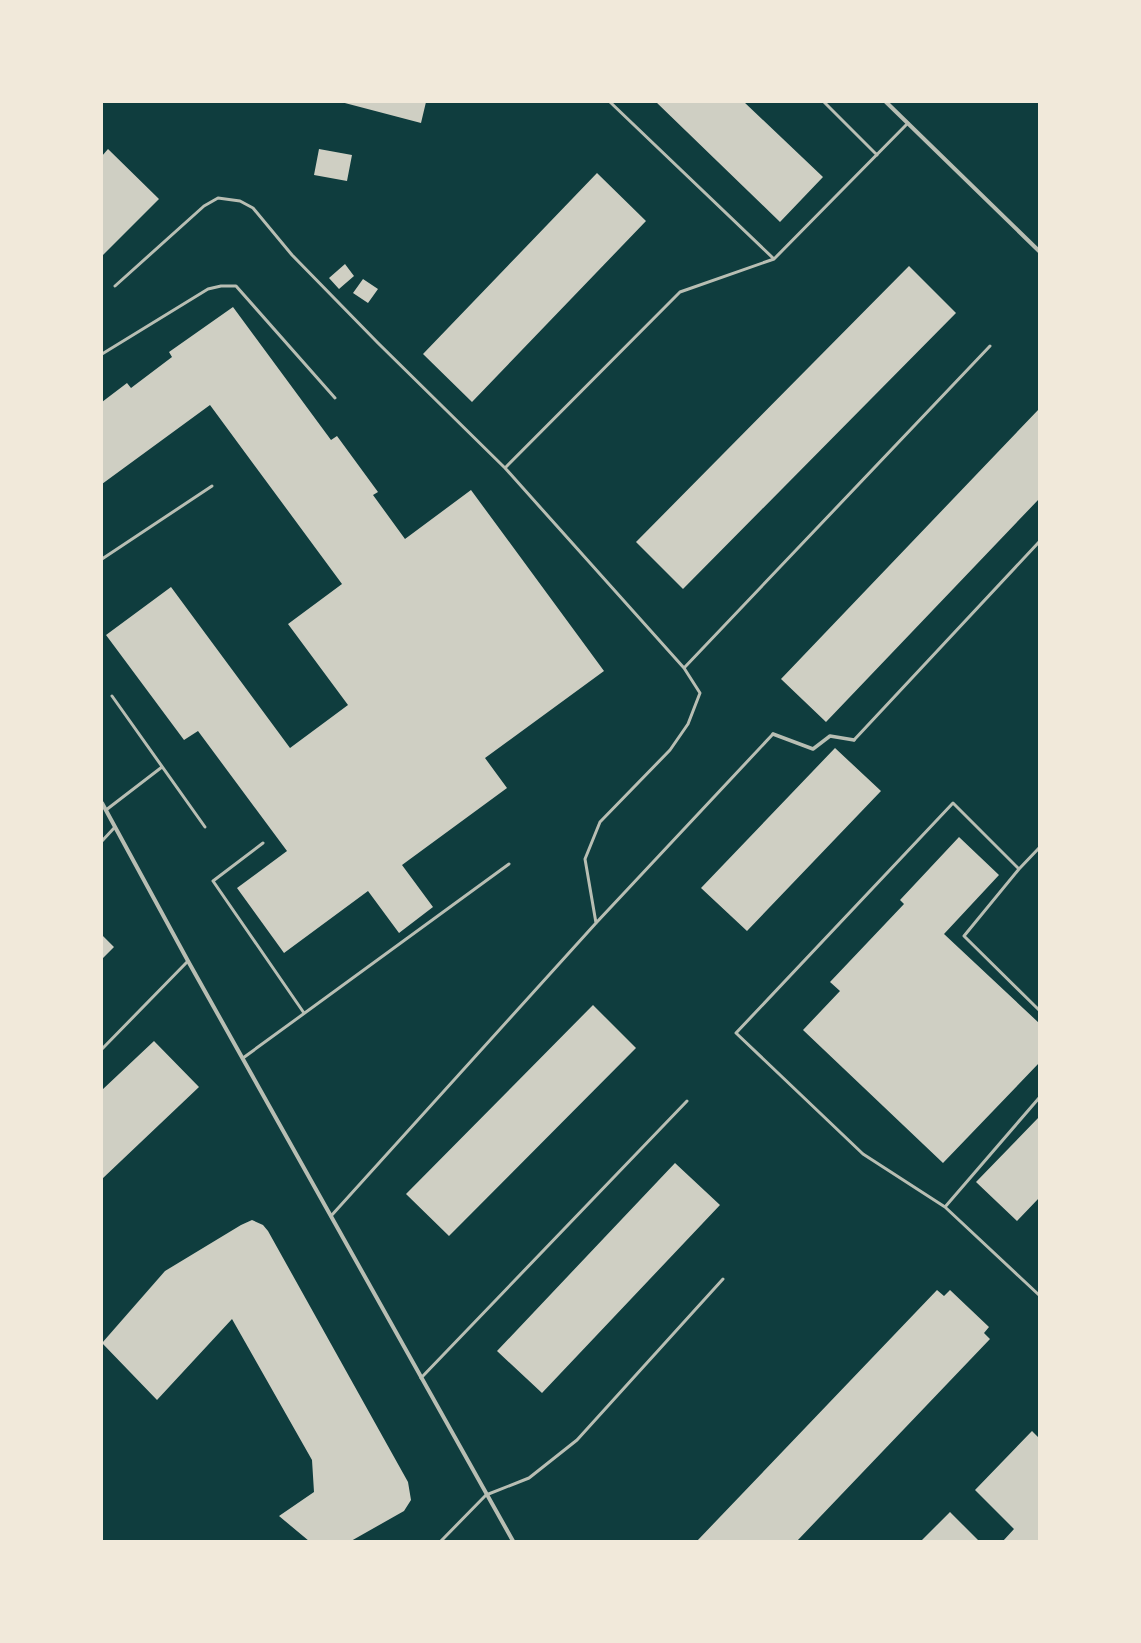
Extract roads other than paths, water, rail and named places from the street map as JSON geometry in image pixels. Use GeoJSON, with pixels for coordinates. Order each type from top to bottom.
{"type":"FeatureCollection","features":[{"type":"Feature","properties":{"kind":"street"},"geometry":{"type":"LineString","coordinates":[[886,102],[1039,251]]}},
{"type":"Feature","properties":{"kind":"street"},"geometry":{"type":"LineString","coordinates":[[773,734],[812,749],[830,736],[854,740]]}},
{"type":"Feature","properties":{"kind":"street"},"geometry":{"type":"LineString","coordinates":[[102,803],[188,961],[512,1541]]}},
{"type":"Feature","properties":{"kind":"lane"},"geometry":{"type":"LineString","coordinates":[[610,102],[774,259]]}},
{"type":"Feature","properties":{"kind":"lane"},"geometry":{"type":"LineString","coordinates":[[824,102],[877,155]]}},
{"type":"Feature","properties":{"kind":"lane"},"geometry":{"type":"LineString","coordinates":[[505,468],[680,292],[774,259],[908,123]]}},
{"type":"Feature","properties":{"kind":"lane"},"geometry":{"type":"LineString","coordinates":[[115,286],[204,206],[218,198],[240,201],[252,208],[292,255],[383,348],[505,468],[684,668],[700,693],[688,724],[670,750],[600,822],[585,859],[596,923]]}},
{"type":"Feature","properties":{"kind":"lane"},"geometry":{"type":"LineString","coordinates":[[102,354],[208,289],[221,286],[236,286],[335,398]]}},
{"type":"Feature","properties":{"kind":"lane"},"geometry":{"type":"LineString","coordinates":[[684,668],[990,346]]}},
{"type":"Feature","properties":{"kind":"lane"},"geometry":{"type":"LineString","coordinates":[[102,559],[212,486]]}},
{"type":"Feature","properties":{"kind":"lane"},"geometry":{"type":"LineString","coordinates":[[854,740],[1039,542]]}},
{"type":"Feature","properties":{"kind":"lane"},"geometry":{"type":"LineString","coordinates":[[112,696],[205,827]]}},
{"type":"Feature","properties":{"kind":"lane"},"geometry":{"type":"LineString","coordinates":[[331,1216],[596,923],[773,734]]}},
{"type":"Feature","properties":{"kind":"lane"},"geometry":{"type":"LineString","coordinates":[[106,810],[162,767]]}},
{"type":"Feature","properties":{"kind":"lane"},"geometry":{"type":"LineString","coordinates":[[1019,869],[953,803],[736,1033],[863,1154],[945,1207],[1039,1295]]}},
{"type":"Feature","properties":{"kind":"lane"},"geometry":{"type":"LineString","coordinates":[[102,841],[115,828]]}},
{"type":"Feature","properties":{"kind":"lane"},"geometry":{"type":"LineString","coordinates":[[263,842],[213,881],[304,1013]]}},
{"type":"Feature","properties":{"kind":"lane"},"geometry":{"type":"LineString","coordinates":[[1039,848],[1019,869],[964,936],[1039,1010]]}},
{"type":"Feature","properties":{"kind":"lane"},"geometry":{"type":"LineString","coordinates":[[243,1058],[509,864]]}},
{"type":"Feature","properties":{"kind":"lane"},"geometry":{"type":"LineString","coordinates":[[102,1049],[188,961]]}},
{"type":"Feature","properties":{"kind":"lane"},"geometry":{"type":"LineString","coordinates":[[945,1207],[1039,1098]]}},
{"type":"Feature","properties":{"kind":"lane"},"geometry":{"type":"LineString","coordinates":[[421,1378],[688,1101]]}},
{"type":"Feature","properties":{"kind":"lane"},"geometry":{"type":"LineString","coordinates":[[441,1541],[486,1495],[529,1478],[577,1440],[723,1279]]}}]}
